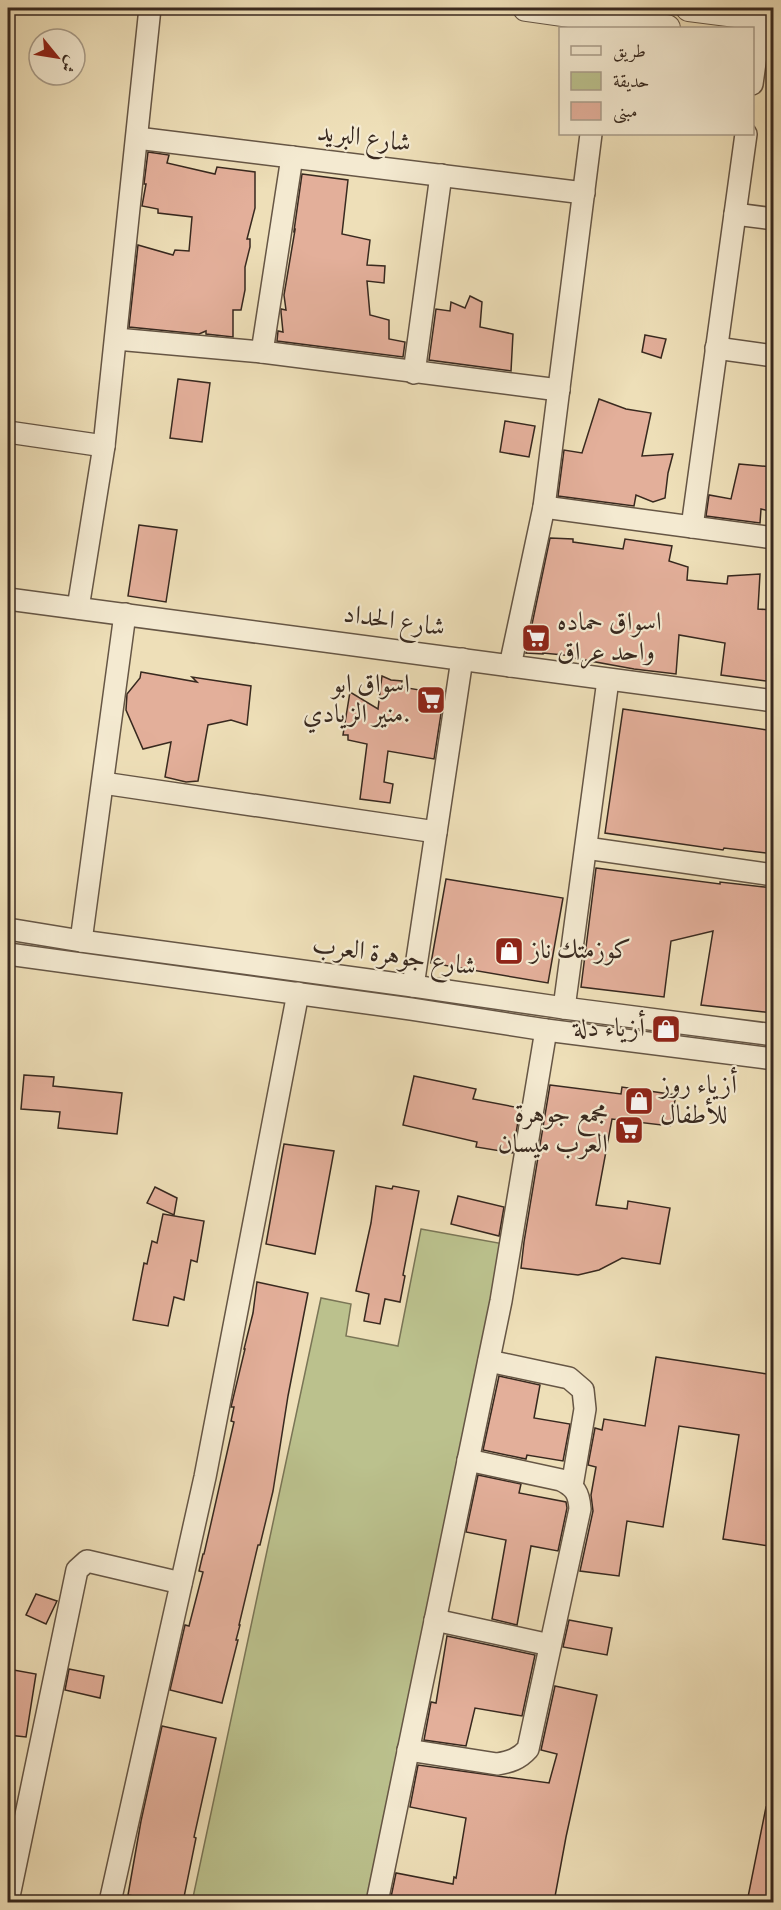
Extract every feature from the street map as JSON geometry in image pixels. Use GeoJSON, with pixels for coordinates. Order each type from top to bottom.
{"type":"FeatureCollection","features":[{"type":"Feature","properties":{"kind":"street"},"geometry":{"type":"LineString","coordinates":[[78,608],[104,446],[150,8]]}},
{"type":"Feature","properties":{"kind":"street"},"geometry":{"type":"LineString","coordinates":[[526,8],[605,24],[652,27]]}},
{"type":"Feature","properties":{"kind":"street"},"geometry":{"type":"LineString","coordinates":[[690,8],[774,19]]}},
{"type":"Feature","properties":{"kind":"street"},"geometry":{"type":"LineString","coordinates":[[754,79],[762,41]]}},
{"type":"Feature","properties":{"kind":"street"},"geometry":{"type":"LineString","coordinates":[[510,666],[544,507],[591,135]]}},
{"type":"Feature","properties":{"kind":"street"},"geometry":{"type":"LineString","coordinates":[[692,527],[746,135]]}},
{"type":"Feature","properties":{"kind":"street","name":"شارع البريد"},"geometry":{"type":"LineString","coordinates":[[137,138],[584,193]]}},
{"type":"Feature","properties":{"kind":"street"},"geometry":{"type":"LineString","coordinates":[[262,352],[292,157]]}},
{"type":"Feature","properties":{"kind":"street"},"geometry":{"type":"LineString","coordinates":[[414,373],[441,175]]}},
{"type":"Feature","properties":{"kind":"street"},"geometry":{"type":"LineString","coordinates":[[735,214],[774,219]]}},
{"type":"Feature","properties":{"kind":"street"},"geometry":{"type":"LineString","coordinates":[[116,339],[262,352],[559,390]]}},
{"type":"Feature","properties":{"kind":"street"},"geometry":{"type":"LineString","coordinates":[[716,348],[774,356]]}},
{"type":"Feature","properties":{"kind":"street"},"geometry":{"type":"LineString","coordinates":[[8,432],[104,446]]}},
{"type":"Feature","properties":{"kind":"street"},"geometry":{"type":"LineString","coordinates":[[544,507],[774,538]]}},
{"type":"Feature","properties":{"kind":"street","name":"شارع الحداد"},"geometry":{"type":"LineString","coordinates":[[8,599],[774,701]]}},
{"type":"Feature","properties":{"kind":"street"},"geometry":{"type":"LineString","coordinates":[[81,941],[125,614]]}},
{"type":"Feature","properties":{"kind":"street"},"geometry":{"type":"LineString","coordinates":[[413,986],[462,658]]}},
{"type":"Feature","properties":{"kind":"street"},"geometry":{"type":"LineString","coordinates":[[564,1008],[608,680]]}},
{"type":"Feature","properties":{"kind":"street"},"geometry":{"type":"LineString","coordinates":[[103,783],[436,832]]}},
{"type":"Feature","properties":{"kind":"street"},"geometry":{"type":"LineString","coordinates":[[586,848],[774,874]]}},
{"type":"Feature","properties":{"kind":"street","name":"شارع جوهرة العرب"},"geometry":{"type":"LineString","coordinates":[[8,929],[564,1008],[774,1035]]}},
{"type":"Feature","properties":{"kind":"street","name":"شارع جوهرة العرب"},"geometry":{"type":"LineString","coordinates":[[8,954],[298,993],[546,1030],[774,1059]]}},
{"type":"Feature","properties":{"kind":"street"},"geometry":{"type":"LineString","coordinates":[[110,1902],[205,1477],[298,993]]}},
{"type":"Feature","properties":{"kind":"street"},"geometry":{"type":"LineString","coordinates":[[376,1902],[501,1301],[546,1030]]}},
{"type":"Feature","properties":{"kind":"street"},"geometry":{"type":"LineString","coordinates":[[489,1360],[569,1378],[582,1390],[585,1409],[572,1486]]}},
{"type":"Feature","properties":{"kind":"street"},"geometry":{"type":"LineString","coordinates":[[408,1750],[497,1764],[510,1762],[528,1749],[580,1509],[579,1496],[572,1486],[561,1480],[468,1460]]}},
{"type":"Feature","properties":{"kind":"street"},"geometry":{"type":"LineString","coordinates":[[8,1901],[77,1570],[87,1561],[181,1583]]}},
{"type":"Feature","properties":{"kind":"street"},"geometry":{"type":"LineString","coordinates":[[435,1620],[550,1646]]}},
{"type":"Feature","properties":{"kind":"green space"},"geometry":{"type":"Polygon","coordinates":[[[421,1229],[504,1244],[370,1902],[192,1902],[321,1298],[351,1304],[346,1336],[398,1346],[421,1229]]]}},
{"type":"Feature","properties":{"kind":"building"},"geometry":{"type":"Polygon","coordinates":[[[148,152],[169,155],[167,163],[215,174],[217,167],[255,172],[255,208],[247,239],[250,239],[250,247],[245,267],[245,290],[241,310],[233,310],[233,337],[206,334],[206,331],[199,334],[129,327],[138,245],[173,255],[175,250],[189,251],[192,217],[158,213],[158,209],[142,206],[148,152]]]}},
{"type":"Feature","properties":{"kind":"building"},"geometry":{"type":"Polygon","coordinates":[[[302,174],[348,180],[342,234],[370,240],[367,265],[385,266],[384,283],[367,281],[370,315],[389,320],[389,339],[405,342],[403,357],[277,341],[278,331],[283,332],[281,309],[286,310],[284,295],[302,174]]]}},
{"type":"Feature","properties":{"kind":"building"},"geometry":{"type":"Polygon","coordinates":[[[470,296],[482,302],[480,327],[513,334],[511,371],[429,360],[436,309],[450,311],[451,302],[465,308],[470,296]]]}},
{"type":"Feature","properties":{"kind":"building"},"geometry":{"type":"Polygon","coordinates":[[[645,335],[666,339],[661,358],[642,352],[645,335]]]}},
{"type":"Feature","properties":{"kind":"building"},"geometry":{"type":"Polygon","coordinates":[[[178,379],[210,383],[202,442],[170,438],[178,379]]]}},
{"type":"Feature","properties":{"kind":"building"},"geometry":{"type":"Polygon","coordinates":[[[599,399],[626,409],[651,413],[642,456],[673,454],[665,498],[653,502],[636,495],[634,506],[558,496],[564,450],[582,453],[599,399]]]}},
{"type":"Feature","properties":{"kind":"building"},"geometry":{"type":"Polygon","coordinates":[[[505,421],[535,426],[529,457],[500,452],[505,421]]]}},
{"type":"Feature","properties":{"kind":"building"},"geometry":{"type":"Polygon","coordinates":[[[739,464],[774,467],[774,512],[761,509],[760,523],[706,516],[709,495],[731,499],[739,464]]]}},
{"type":"Feature","properties":{"kind":"building"},"geometry":{"type":"Polygon","coordinates":[[[139,525],[177,530],[166,602],[128,596],[139,525]]]}},
{"type":"Feature","properties":{"kind":"building"},"geometry":{"type":"Polygon","coordinates":[[[550,538],[573,539],[573,542],[623,549],[625,539],[672,546],[669,561],[688,567],[687,580],[727,584],[728,576],[760,574],[758,609],[774,610],[774,682],[721,675],[725,643],[679,635],[676,674],[634,669],[574,658],[574,656],[526,653],[550,538]]]}},
{"type":"Feature","properties":{"kind":"building"},"geometry":{"type":"Polygon","coordinates":[[[141,672],[197,682],[192,677],[251,686],[247,725],[231,720],[208,725],[198,781],[186,782],[165,777],[171,742],[143,749],[126,710],[127,694],[140,678],[141,672]]]}},
{"type":"Feature","properties":{"kind":"building"},"geometry":{"type":"Polygon","coordinates":[[[382,676],[402,681],[401,687],[444,694],[434,759],[388,751],[384,782],[393,784],[390,803],[360,799],[367,744],[348,740],[348,735],[343,735],[350,692],[378,709],[382,676]]]}},
{"type":"Feature","properties":{"kind":"building"},"geometry":{"type":"Polygon","coordinates":[[[623,709],[774,731],[774,854],[724,848],[723,850],[605,833],[623,709]]]}},
{"type":"Feature","properties":{"kind":"building"},"geometry":{"type":"Polygon","coordinates":[[[596,868],[720,884],[720,882],[774,888],[774,1013],[701,1005],[713,931],[671,941],[664,997],[581,987],[596,868]]]}},
{"type":"Feature","properties":{"kind":"building"},"geometry":{"type":"Polygon","coordinates":[[[446,879],[563,898],[548,983],[431,963],[446,879]]]}},
{"type":"Feature","properties":{"kind":"building"},"geometry":{"type":"Polygon","coordinates":[[[24,1075],[54,1077],[53,1086],[122,1093],[117,1134],[58,1128],[60,1112],[21,1109],[24,1075]]]}},
{"type":"Feature","properties":{"kind":"building"},"geometry":{"type":"Polygon","coordinates":[[[414,1076],[476,1089],[473,1099],[520,1108],[513,1153],[476,1147],[477,1142],[403,1125],[414,1076]]]}},
{"type":"Feature","properties":{"kind":"building"},"geometry":{"type":"Polygon","coordinates":[[[550,1085],[621,1094],[622,1087],[676,1095],[670,1126],[612,1119],[596,1205],[627,1209],[628,1201],[670,1208],[660,1264],[622,1258],[599,1270],[578,1275],[521,1268],[550,1085]]]}},
{"type":"Feature","properties":{"kind":"building"},"geometry":{"type":"Polygon","coordinates":[[[284,1144],[334,1151],[315,1254],[266,1244],[284,1144]]]}},
{"type":"Feature","properties":{"kind":"building"},"geometry":{"type":"Polygon","coordinates":[[[376,1186],[392,1189],[393,1186],[419,1191],[400,1302],[385,1299],[380,1324],[364,1321],[369,1294],[356,1291],[371,1223],[376,1186]]]}},
{"type":"Feature","properties":{"kind":"building"},"geometry":{"type":"Polygon","coordinates":[[[155,1187],[177,1198],[174,1215],[147,1203],[155,1187]]]}},
{"type":"Feature","properties":{"kind":"building"},"geometry":{"type":"Polygon","coordinates":[[[458,1196],[504,1207],[499,1236],[451,1224],[458,1196]]]}},
{"type":"Feature","properties":{"kind":"building"},"geometry":{"type":"Polygon","coordinates":[[[163,1214],[204,1221],[197,1262],[191,1260],[184,1300],[174,1297],[168,1326],[133,1320],[144,1263],[147,1264],[152,1241],[157,1243],[163,1214]]]}},
{"type":"Feature","properties":{"kind":"building"},"geometry":{"type":"Polygon","coordinates":[[[257,1282],[308,1293],[273,1491],[260,1545],[258,1545],[222,1703],[170,1690],[185,1625],[189,1626],[203,1572],[199,1571],[234,1422],[231,1421],[234,1407],[231,1407],[253,1313],[257,1282]]]}},
{"type":"Feature","properties":{"kind":"building"},"geometry":{"type":"Polygon","coordinates":[[[656,1357],[774,1375],[774,1517],[769,1546],[723,1539],[739,1435],[679,1426],[663,1527],[627,1521],[619,1576],[580,1571],[593,1511],[591,1495],[596,1467],[588,1465],[595,1428],[602,1430],[604,1419],[645,1426],[656,1357]]]}},
{"type":"Feature","properties":{"kind":"building"},"geometry":{"type":"Polygon","coordinates":[[[499,1376],[540,1385],[534,1418],[570,1424],[563,1461],[527,1455],[526,1459],[483,1450],[499,1376]]]}},
{"type":"Feature","properties":{"kind":"building"},"geometry":{"type":"Polygon","coordinates":[[[478,1475],[521,1484],[519,1493],[566,1502],[567,1508],[558,1551],[531,1546],[517,1625],[492,1619],[506,1540],[466,1532],[478,1475]]]}},
{"type":"Feature","properties":{"kind":"building"},"geometry":{"type":"Polygon","coordinates":[[[36,1594],[57,1601],[46,1624],[26,1615],[36,1594]]]}},
{"type":"Feature","properties":{"kind":"building"},"geometry":{"type":"Polygon","coordinates":[[[569,1620],[612,1628],[607,1655],[563,1647],[569,1620]]]}},
{"type":"Feature","properties":{"kind":"building"},"geometry":{"type":"Polygon","coordinates":[[[447,1636],[535,1655],[522,1716],[475,1708],[466,1746],[424,1740],[431,1702],[436,1703],[447,1636]]]}},
{"type":"Feature","properties":{"kind":"building"},"geometry":{"type":"Polygon","coordinates":[[[8,1669],[36,1674],[26,1737],[8,1735],[8,1669]]]}},
{"type":"Feature","properties":{"kind":"building"},"geometry":{"type":"Polygon","coordinates":[[[69,1669],[104,1676],[100,1698],[65,1690],[69,1669]]]}},
{"type":"Feature","properties":{"kind":"building"},"geometry":{"type":"Polygon","coordinates":[[[555,1686],[597,1695],[554,1902],[390,1902],[396,1873],[453,1884],[454,1877],[456,1878],[466,1818],[410,1807],[418,1765],[549,1783],[557,1754],[541,1750],[555,1686]]]}},
{"type":"Feature","properties":{"kind":"building"},"geometry":{"type":"Polygon","coordinates":[[[162,1726],[216,1738],[194,1837],[196,1838],[183,1902],[166,1902],[128,1895],[141,1821],[162,1726]]]}},
{"type":"Feature","properties":{"kind":"building"},"geometry":{"type":"Polygon","coordinates":[[[766,1807],[774,1808],[774,1902],[747,1902],[766,1807]]]}},
{"type":"Feature","properties":{"kind":"place","name":"اسواق حماده واحد عراق"},"geometry":{"type":"Point","coordinates":[536,638]}},
{"type":"Feature","properties":{"kind":"place","name":"اسواق ابو منير الزيادي."},"geometry":{"type":"Point","coordinates":[431,700]}},
{"type":"Feature","properties":{"kind":"place","name":"كوزمتك ناز"},"geometry":{"type":"Point","coordinates":[509,951]}},
{"type":"Feature","properties":{"kind":"place","name":"أزياء دلة"},"geometry":{"type":"Point","coordinates":[666,1029]}},
{"type":"Feature","properties":{"kind":"place","name":"أزياء روز للأطفال"},"geometry":{"type":"Point","coordinates":[639,1101]}},
{"type":"Feature","properties":{"kind":"place","name":"مجمع جوهرة العرب ميسان"},"geometry":{"type":"Point","coordinates":[629,1130]}}]}
